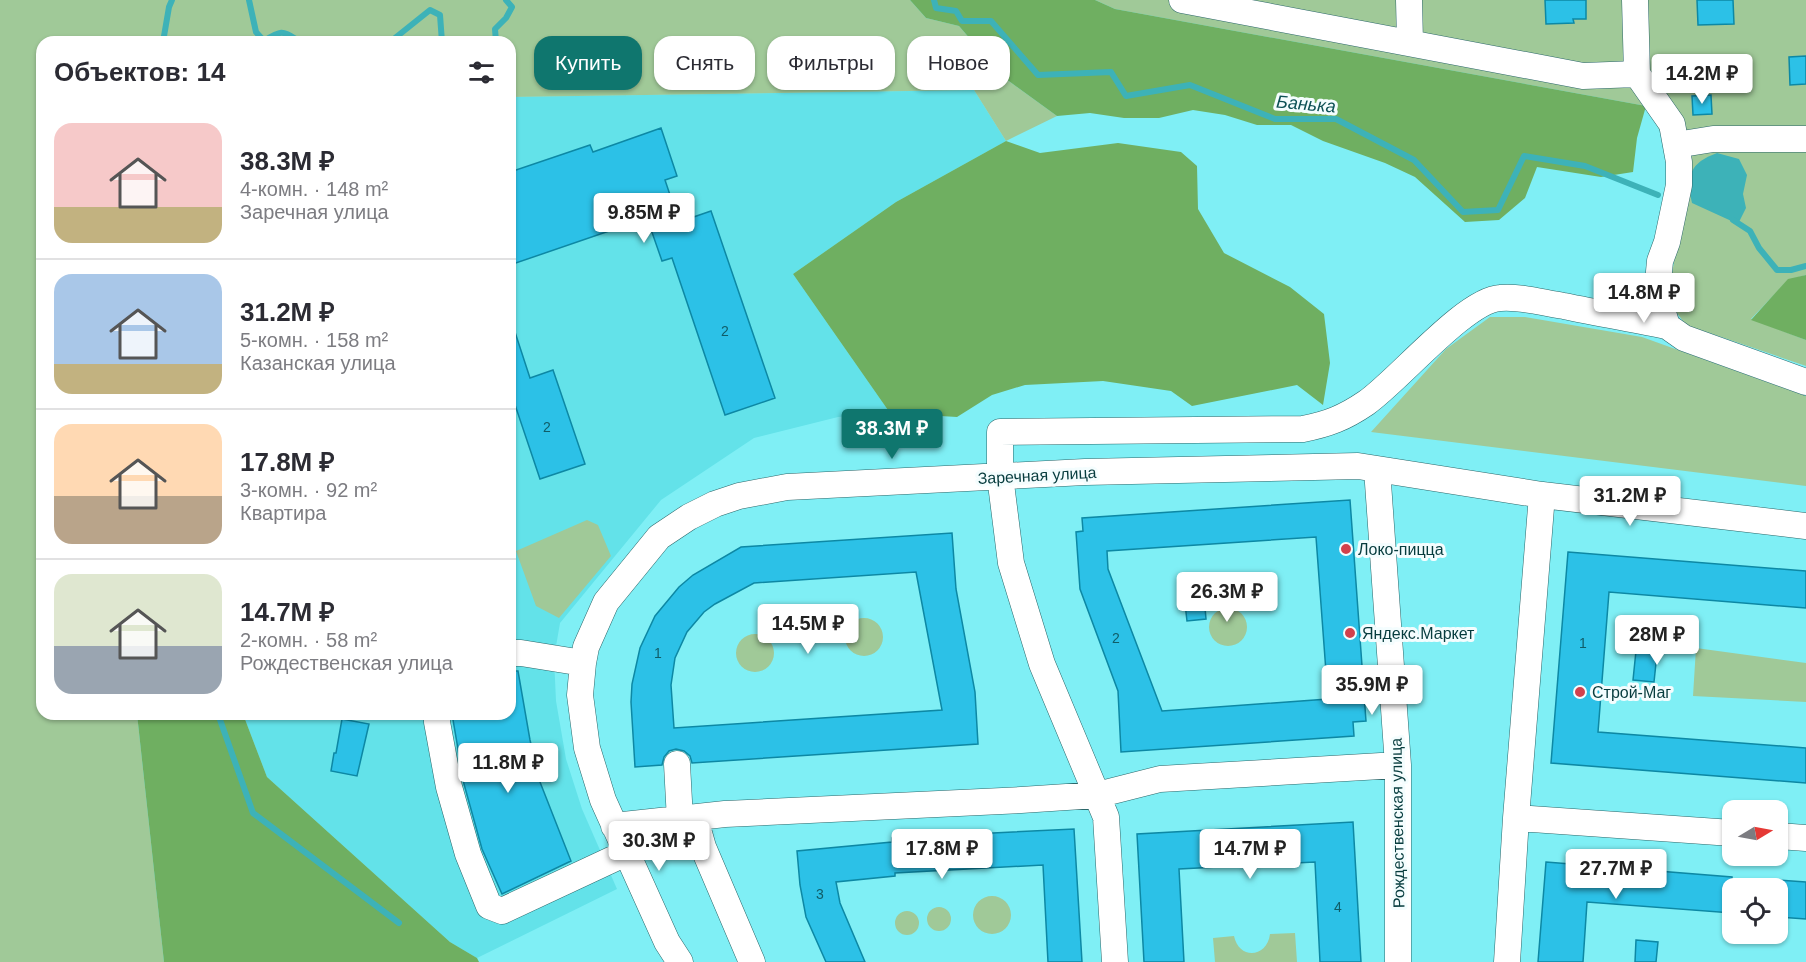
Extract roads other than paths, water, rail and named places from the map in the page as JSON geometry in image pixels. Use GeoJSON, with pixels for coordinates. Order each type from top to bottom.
{"type":"FeatureCollection","features":[{"type":"Feature","properties":{"kind":"street"},"geometry":{"type":"LineString","coordinates":[[1182,0],[1583,76],[1637,74]]}},
{"type":"Feature","properties":{"kind":"street"},"geometry":{"type":"LineString","coordinates":[[1409,0],[1410,42]]}},
{"type":"Feature","properties":{"kind":"street"},"geometry":{"type":"LineString","coordinates":[[1635,0],[1637,74],[1672,124],[1679,162],[1679,186],[1667,242],[1660,261],[1658,293],[1667,326]]}},
{"type":"Feature","properties":{"kind":"street"},"geometry":{"type":"LineString","coordinates":[[1676,145],[1713,139],[1806,139]]}},
{"type":"Feature","properties":{"kind":"street"},"geometry":{"type":"LineString","coordinates":[[1115,962],[1106,817],[1042,664],[1011,563],[1000,476],[1000,432],[1303,429],[1329,423],[1347,416],[1368,402],[1480,304],[1499,297],[1526,299],[1667,326],[1684,338],[1806,382]]}},
{"type":"Feature","properties":{"kind":"street","name":"Заречная улица"},"geometry":{"type":"LineString","coordinates":[[680,962],[667,942],[603,800],[587,748],[580,695],[586,647],[606,602],[659,537],[689,517],[715,504],[739,496],[788,487],[1085,472],[1347,466],[1542,495],[1806,526]]}},
{"type":"Feature","properties":{"kind":"street","name":"Рождественская улица"},"geometry":{"type":"LineString","coordinates":[[1377,469],[1398,765],[1398,962]]}},
{"type":"Feature","properties":{"kind":"street"},"geometry":{"type":"LineString","coordinates":[[1507,962],[1542,495]]}},
{"type":"Feature","properties":{"kind":"street"},"geometry":{"type":"LineString","coordinates":[[516,653],[583,663]]}},
{"type":"Feature","properties":{"kind":"street"},"geometry":{"type":"LineString","coordinates":[[437,720],[449,787],[468,854],[489,906],[502,911],[626,853]]}},
{"type":"Feature","properties":{"kind":"street"},"geometry":{"type":"LineString","coordinates":[[677,764],[687,819],[703,847],[752,962]]}},
{"type":"Feature","properties":{"kind":"street"},"geometry":{"type":"LineString","coordinates":[[614,825],[725,814],[1097,795],[1160,779],[1398,765]]}},
{"type":"Feature","properties":{"kind":"street"},"geometry":{"type":"LineString","coordinates":[[1516,818],[1722,832]]}},
{"type":"Feature","properties":{"kind":"street"},"geometry":{"type":"LineString","coordinates":[[1788,837],[1806,838]]}},
{"type":"Feature","properties":{"kind":"waterway"},"geometry":{"type":"LineString","coordinates":[[164,36],[172,0]]}},
{"type":"Feature","properties":{"kind":"waterway","name":"Банька"},"geometry":{"type":"LineString","coordinates":[[249,0],[256,32],[260,36]]}},
{"type":"Feature","properties":{"kind":"waterway","name":"Банька"},"geometry":{"type":"LineString","coordinates":[[496,36],[495,29],[506,18],[512,7],[506,0]]}},
{"type":"Feature","properties":{"kind":"waterway","name":"Банька"},"geometry":{"type":"LineString","coordinates":[[934,0],[936,8],[956,11],[962,21],[991,21],[1038,75],[1111,72],[1126,96],[1190,85],[1275,119],[1336,119],[1414,160],[1463,212],[1498,210],[1524,156],[1585,166],[1658,195]]}},
{"type":"Feature","properties":{"kind":"waterway","name":"Банька"},"geometry":{"type":"LineString","coordinates":[[398,36],[430,10],[440,15],[442,36]]}},
{"type":"Feature","properties":{"kind":"waterway","name":"Банька"},"geometry":{"type":"LineString","coordinates":[[273,36],[279,33],[290,36]]}},
{"type":"Feature","properties":{"kind":"waterway","name":"Банька"},"geometry":{"type":"LineString","coordinates":[[1733,220],[1750,231],[1759,248],[1777,270],[1791,270],[1806,266]]}},
{"type":"Feature","properties":{"kind":"waterway"},"geometry":{"type":"LineString","coordinates":[[220,720],[253,813],[399,923]]}},
{"type":"Feature","properties":{"kind":"place","name":"Локо-пицца"},"geometry":{"type":"Point","coordinates":[1346,549]}},
{"type":"Feature","properties":{"kind":"place","name":"Яндекс.Маркет"},"geometry":{"type":"Point","coordinates":[1350,633]}},
{"type":"Feature","properties":{"kind":"place","name":"Строй-Маг"},"geometry":{"type":"Point","coordinates":[1580,692]}}]}
